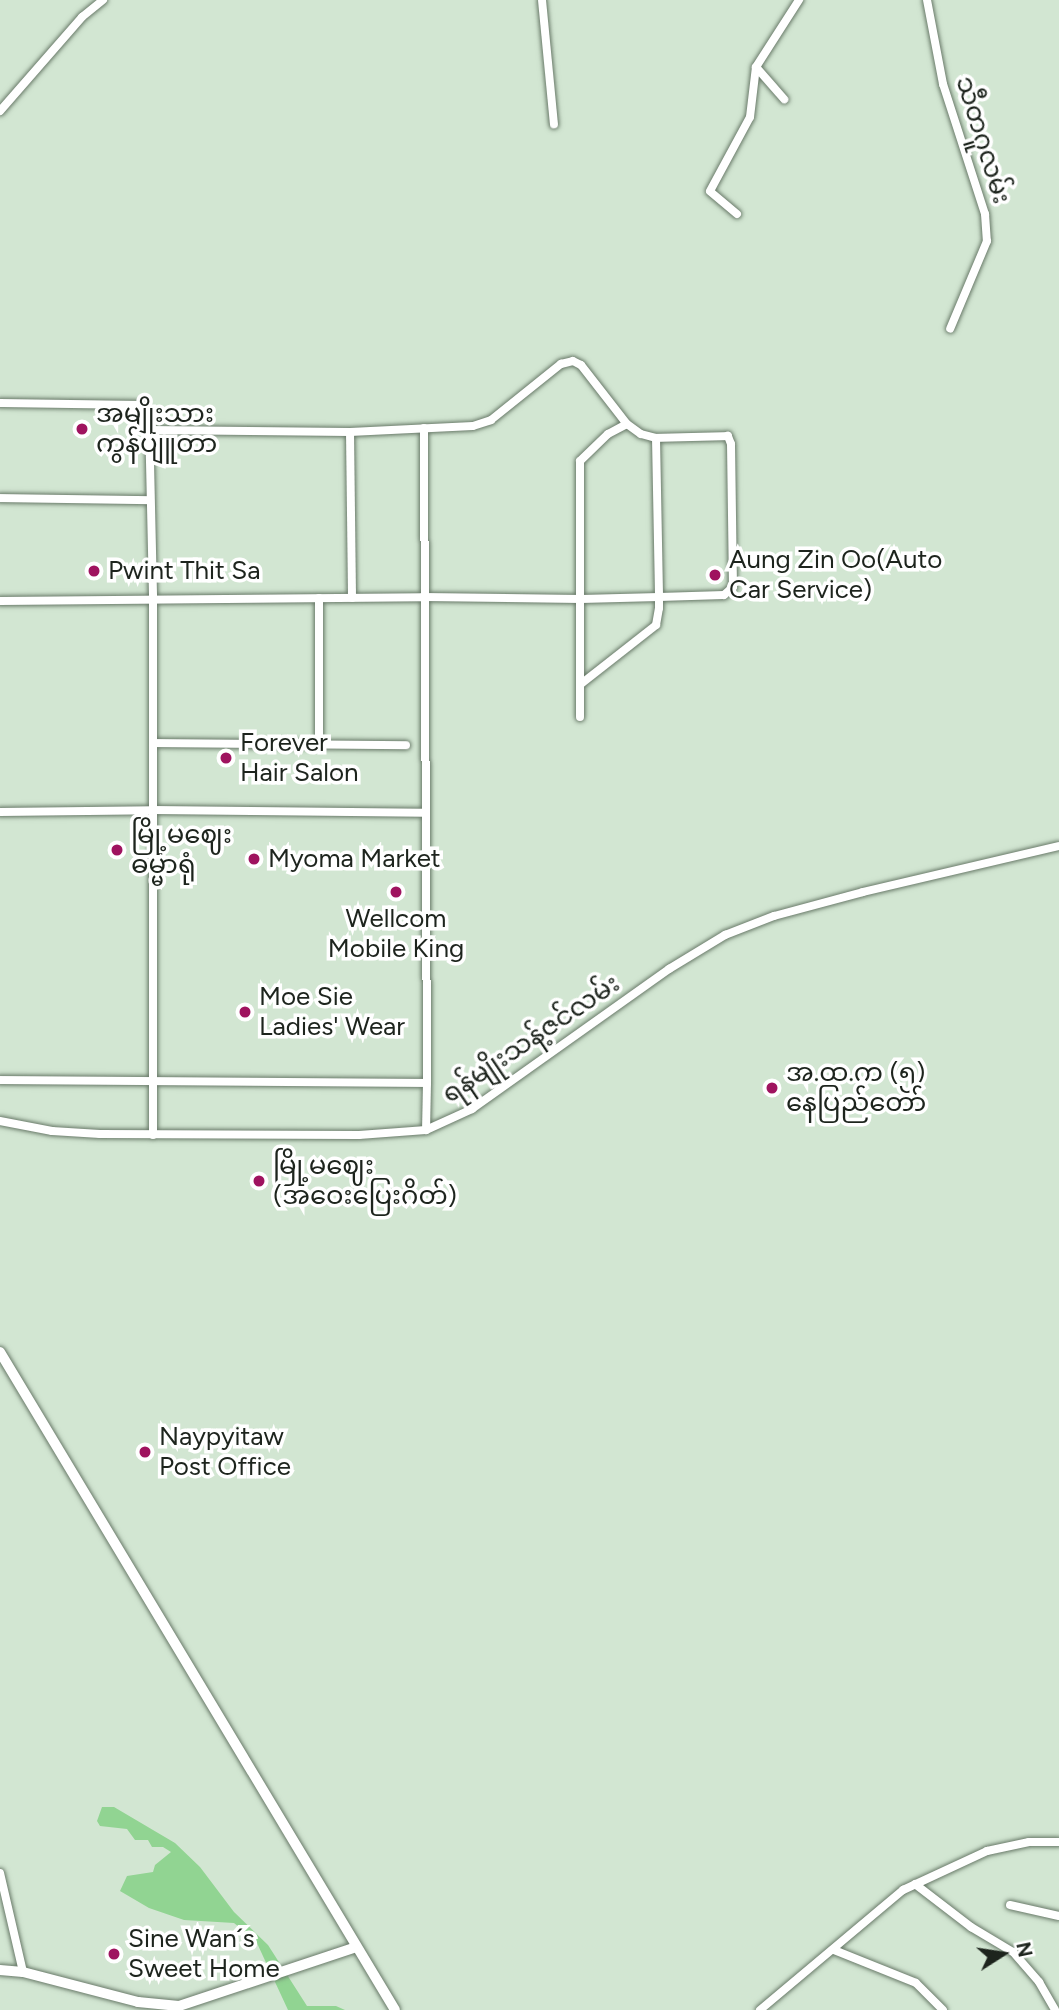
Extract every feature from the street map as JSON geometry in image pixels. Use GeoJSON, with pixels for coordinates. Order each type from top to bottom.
{"type":"FeatureCollection","features":[{"type":"Feature","properties":{"kind":"highway"},"geometry":{"type":"LineString","coordinates":[[0,1352],[395,2010]]}},
{"type":"Feature","properties":{"kind":"main road"},"geometry":{"type":"LineString","coordinates":[[0,1970],[23,1972],[138,2002],[179,2006],[356,1947]]}},
{"type":"Feature","properties":{"kind":"street"},"geometry":{"type":"LineString","coordinates":[[0,111],[82,17],[103,0]]}},
{"type":"Feature","properties":{"kind":"street"},"geometry":{"type":"LineString","coordinates":[[542,0],[554,124]]}},
{"type":"Feature","properties":{"kind":"street"},"geometry":{"type":"LineString","coordinates":[[737,214],[710,191],[750,117],[756,67],[799,0]]}},
{"type":"Feature","properties":{"kind":"street","name":"သီတဂူလမ်း"},"geometry":{"type":"LineString","coordinates":[[927,0],[943,84],[985,214],[987,241],[950,329]]}},
{"type":"Feature","properties":{"kind":"street"},"geometry":{"type":"LineString","coordinates":[[756,67],[784,99]]}},
{"type":"Feature","properties":{"kind":"street"},"geometry":{"type":"LineString","coordinates":[[0,601],[423,597],[581,599],[724,595],[730,592],[731,444],[728,436],[721,434],[656,438],[640,434],[627,424],[582,365],[573,360],[550,371],[491,420],[473,426],[350,432],[149,430]]}},
{"type":"Feature","properties":{"kind":"street"},"geometry":{"type":"LineString","coordinates":[[0,403],[142,405],[147,411],[153,600],[153,1135]]}},
{"type":"Feature","properties":{"kind":"street"},"geometry":{"type":"LineString","coordinates":[[580,716],[580,461],[608,434],[627,424]]}},
{"type":"Feature","properties":{"kind":"street"},"geometry":{"type":"LineString","coordinates":[[424,428],[426,1130]]}},
{"type":"Feature","properties":{"kind":"street"},"geometry":{"type":"LineString","coordinates":[[350,432],[352,598]]}},
{"type":"Feature","properties":{"kind":"street"},"geometry":{"type":"LineString","coordinates":[[580,684],[656,625],[659,597],[656,438]]}},
{"type":"Feature","properties":{"kind":"street"},"geometry":{"type":"LineString","coordinates":[[0,498],[150,500]]}},
{"type":"Feature","properties":{"kind":"street"},"geometry":{"type":"LineString","coordinates":[[319,598],[319,744]]}},
{"type":"Feature","properties":{"kind":"street"},"geometry":{"type":"LineString","coordinates":[[153,743],[405,745]]}},
{"type":"Feature","properties":{"kind":"street"},"geometry":{"type":"LineString","coordinates":[[0,812],[153,810],[424,813]]}},
{"type":"Feature","properties":{"kind":"street","name":"ရန်မျိုးသန့်ဇင်လမ်း"},"geometry":{"type":"LineString","coordinates":[[0,1121],[52,1131],[153,1135],[359,1135],[426,1130],[472,1109],[669,969],[725,934],[808,906],[1059,846]]}},
{"type":"Feature","properties":{"kind":"street"},"geometry":{"type":"LineString","coordinates":[[0,1080],[427,1083]]}},
{"type":"Feature","properties":{"kind":"street"},"geometry":{"type":"LineString","coordinates":[[760,2010],[903,1890],[987,1851],[1029,1842],[1059,1842]]}},
{"type":"Feature","properties":{"kind":"street"},"geometry":{"type":"LineString","coordinates":[[0,1873],[23,1972]]}},
{"type":"Feature","properties":{"kind":"street"},"geometry":{"type":"LineString","coordinates":[[915,1884],[971,1927],[1013,1952],[1039,1982],[1055,2010]]}},
{"type":"Feature","properties":{"kind":"street"},"geometry":{"type":"LineString","coordinates":[[1010,1905],[1059,1916]]}},
{"type":"Feature","properties":{"kind":"street"},"geometry":{"type":"LineString","coordinates":[[834,1950],[916,1983],[943,2010]]}},
{"type":"Feature","properties":{"kind":"shaded area"},"geometry":{"type":"Polygon","coordinates":[[[102,1807],[114,1807],[175,1843],[200,1867],[234,1912],[268,1945],[307,2006],[336,2006],[345,2010],[288,2010],[256,1941],[234,1923],[184,1920],[149,1908],[120,1891],[127,1876],[153,1872],[155,1865],[171,1852],[163,1847],[152,1847],[148,1840],[135,1840],[127,1829],[100,1826],[97,1821],[102,1807]]]}},
{"type":"Feature","properties":{"kind":"place","name":"အမျိုးသား ကွန်ပျူတာ"},"geometry":{"type":"Point","coordinates":[82,429]}},
{"type":"Feature","properties":{"kind":"place","name":"Pwint Thit Sa"},"geometry":{"type":"Point","coordinates":[94,571]}},
{"type":"Feature","properties":{"kind":"place","name":"Aung Zin Oo(Auto Car Service)"},"geometry":{"type":"Point","coordinates":[715,575]}},
{"type":"Feature","properties":{"kind":"place","name":"Forever Hair Salon"},"geometry":{"type":"Point","coordinates":[226,758]}},
{"type":"Feature","properties":{"kind":"place","name":"မြို့မဈေး ဓမ္မာရုံ"},"geometry":{"type":"Point","coordinates":[117,850]}},
{"type":"Feature","properties":{"kind":"place","name":"Myoma Market"},"geometry":{"type":"Point","coordinates":[254,859]}},
{"type":"Feature","properties":{"kind":"place","name":"Wellcom Mobile King"},"geometry":{"type":"Point","coordinates":[396,892]}},
{"type":"Feature","properties":{"kind":"place","name":"Moe Sie Ladies' Wear"},"geometry":{"type":"Point","coordinates":[245,1012]}},
{"type":"Feature","properties":{"kind":"place","name":"အ.ထ.က (၅) နေပြည်တော်"},"geometry":{"type":"Point","coordinates":[772,1088]}},
{"type":"Feature","properties":{"kind":"place","name":"မြို့မဈေး (အဝေးပြေးဂိတ်)"},"geometry":{"type":"Point","coordinates":[259,1181]}},
{"type":"Feature","properties":{"kind":"place","name":"Naypyitaw Post Office"},"geometry":{"type":"Point","coordinates":[145,1452]}},
{"type":"Feature","properties":{"kind":"place","name":"Sine Wan´s Sweet Home"},"geometry":{"type":"Point","coordinates":[114,1954]}}]}
